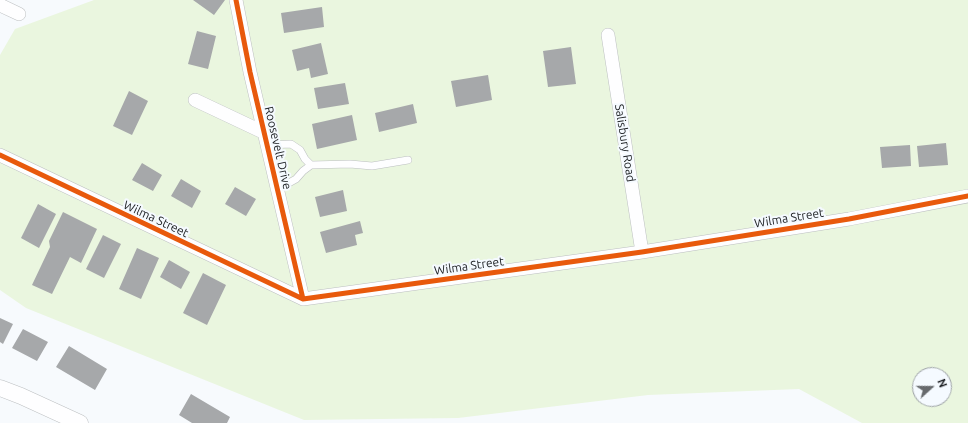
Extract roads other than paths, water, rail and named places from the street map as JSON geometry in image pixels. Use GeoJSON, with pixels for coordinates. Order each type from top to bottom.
{"type":"FeatureCollection","features":[{"type":"Feature","properties":{"kind":"street","name":"Roosevelt Drive"},"geometry":{"type":"LineString","coordinates":[[236,0],[250,72],[303,299]]}},
{"type":"Feature","properties":{"kind":"street"},"geometry":{"type":"LineString","coordinates":[[0,5],[19,14]]}},
{"type":"Feature","properties":{"kind":"street","name":"Salisbury Road"},"geometry":{"type":"LineString","coordinates":[[608,35],[642,252]]}},
{"type":"Feature","properties":{"kind":"street"},"geometry":{"type":"LineString","coordinates":[[195,100],[266,139]]}},
{"type":"Feature","properties":{"kind":"street","name":"Wilma Street"},"geometry":{"type":"LineString","coordinates":[[0,156],[303,299],[642,252],[849,219],[968,196]]}},
{"type":"Feature","properties":{"kind":"street"},"geometry":{"type":"LineString","coordinates":[[0,388],[80,423]]}},
{"type":"Feature","properties":{"kind":"lane"},"geometry":{"type":"LineString","coordinates":[[266,139],[291,144],[300,150],[305,160],[311,165]]}},
{"type":"Feature","properties":{"kind":"lane"},"geometry":{"type":"LineString","coordinates":[[277,186],[287,184],[296,179],[311,165],[350,164],[372,166],[408,160]]}}]}
